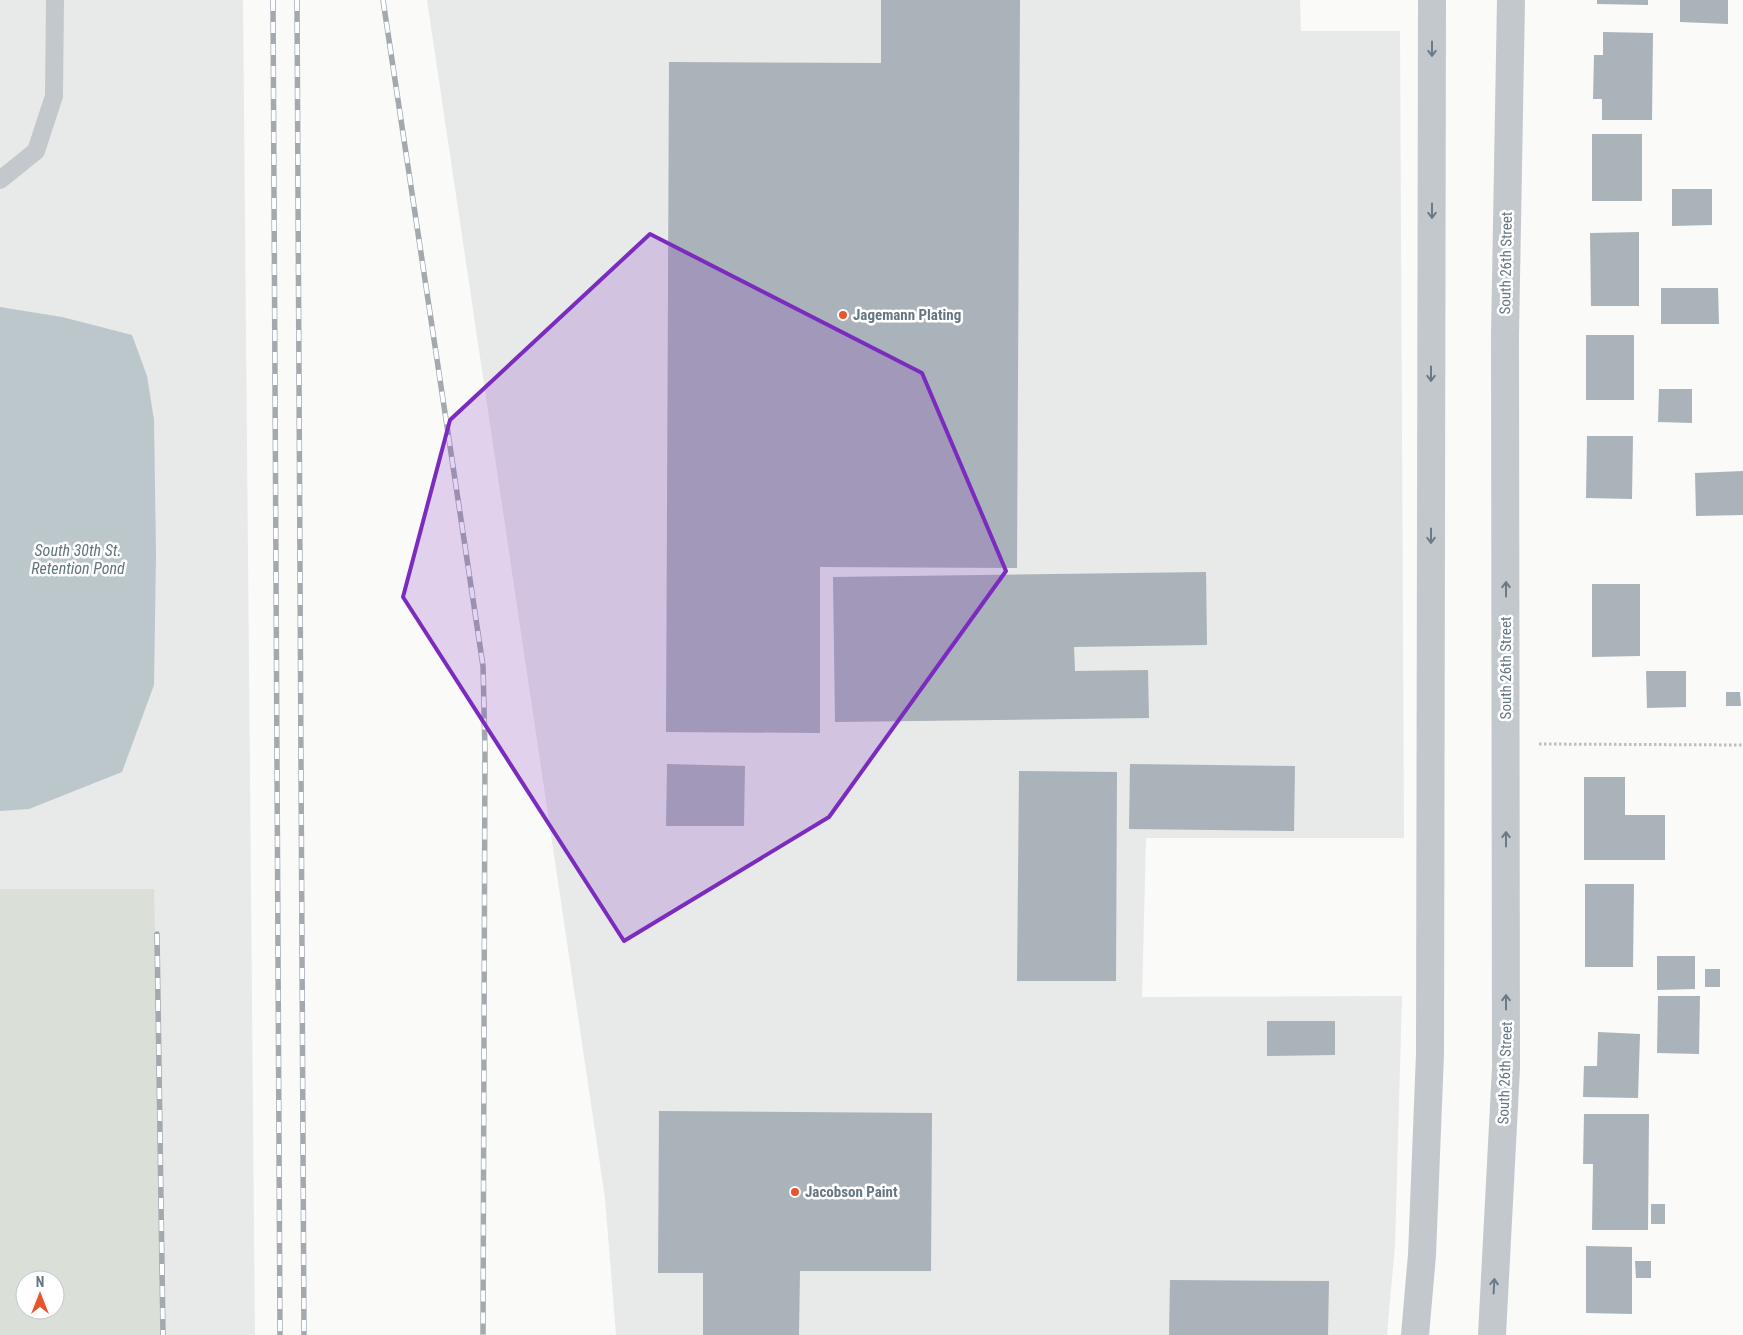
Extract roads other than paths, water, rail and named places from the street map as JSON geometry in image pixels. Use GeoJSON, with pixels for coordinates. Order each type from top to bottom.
{"type":"FeatureCollection","features":[{"type":"Feature","properties":{"kind":"street"},"geometry":{"type":"LineString","coordinates":[[1415,1335],[1422,1255],[1430,1054],[1432,0]]}},
{"type":"Feature","properties":{"kind":"street","name":"South 26th Street"},"geometry":{"type":"LineString","coordinates":[[1492,1335],[1506,1068],[1505,335],[1512,0]]}},
{"type":"Feature","properties":{"kind":"lane"},"geometry":{"type":"LineString","coordinates":[[0,180],[36,150],[54,96],[55,0]]}},
{"type":"Feature","properties":{"kind":"water","name":"South 30th St. Retention Pond"},"geometry":{"type":"Polygon","coordinates":[[[0,307],[62,317],[132,335],[147,376],[154,420],[156,554],[154,685],[122,772],[29,809],[0,811],[0,307]]]}},
{"type":"Feature","properties":{"kind":"railway"},"geometry":{"type":"LineString","coordinates":[[273,0],[280,1335]]}},
{"type":"Feature","properties":{"kind":"railway"},"geometry":{"type":"LineString","coordinates":[[297,0],[304,1335]]}},
{"type":"Feature","properties":{"kind":"railway"},"geometry":{"type":"LineString","coordinates":[[383,0],[483,666],[485,749],[483,1335]]}},
{"type":"Feature","properties":{"kind":"railway"},"geometry":{"type":"LineString","coordinates":[[157,934],[163,1335]]}},
{"type":"Feature","properties":{"kind":"place","name":"Jagemann Plating"},"geometry":{"type":"Point","coordinates":[843,315]}},
{"type":"Feature","properties":{"kind":"place","name":"Jacobson Paint"},"geometry":{"type":"Point","coordinates":[795,1192]}}]}
